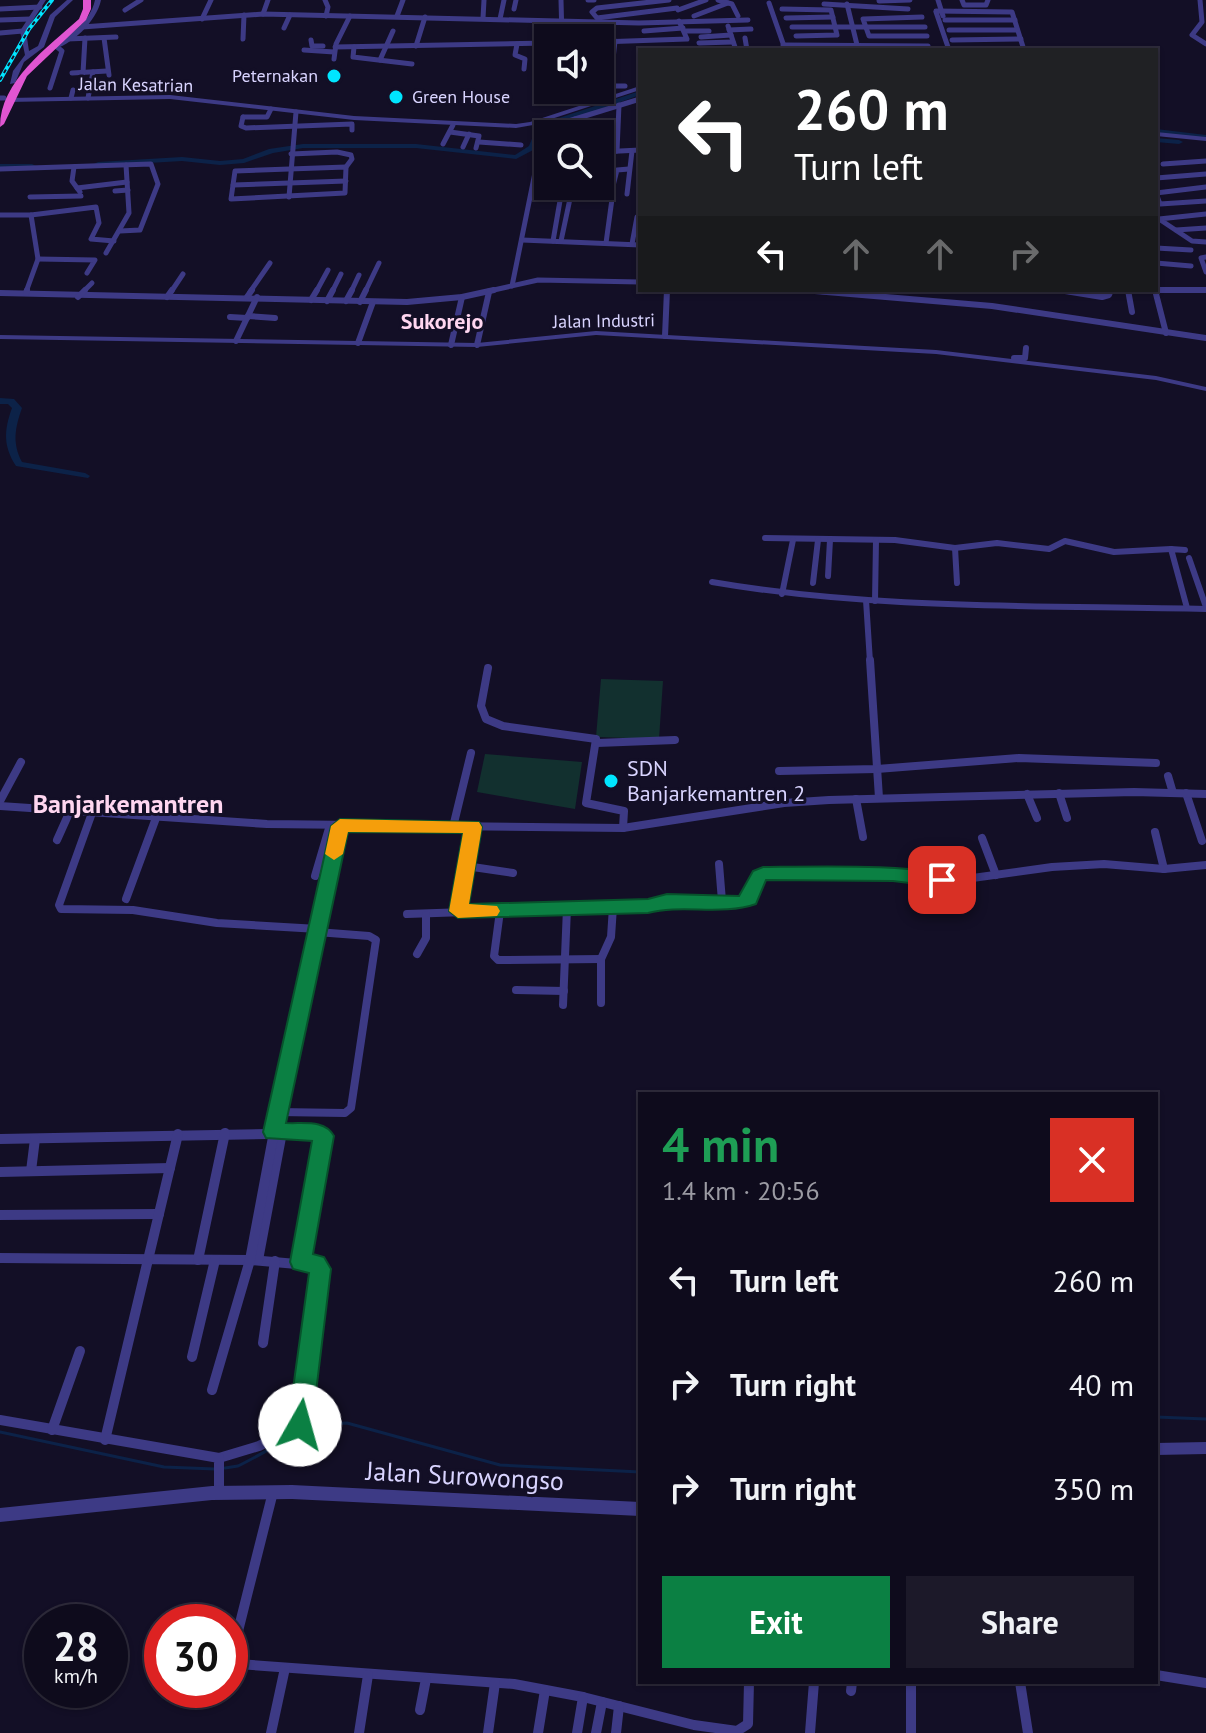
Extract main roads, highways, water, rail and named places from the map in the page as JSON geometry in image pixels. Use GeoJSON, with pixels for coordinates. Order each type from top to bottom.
{"type":"FeatureCollection","features":[{"type":"Feature","properties":{"kind":"highway"},"geometry":{"type":"LineString","coordinates":[[0,124],[4,99],[23,75],[67,35],[85,0]]}},
{"type":"Feature","properties":{"kind":"highway"},"geometry":{"type":"LineString","coordinates":[[0,110],[12,83],[67,35]]}},
{"type":"Feature","properties":{"kind":"waterway"},"geometry":{"type":"LineString","coordinates":[[98,164],[182,159],[220,163],[244,161],[272,151],[303,146],[416,146],[516,157],[532,147],[537,136],[556,122],[638,94]]}},
{"type":"Feature","properties":{"kind":"waterway"},"geometry":{"type":"LineString","coordinates":[[1158,131],[1206,137]]}},
{"type":"Feature","properties":{"kind":"waterway"},"geometry":{"type":"LineString","coordinates":[[1158,140],[1179,142]]}},
{"type":"Feature","properties":{"kind":"waterway"},"geometry":{"type":"LineString","coordinates":[[0,166],[32,166]]}},
{"type":"Feature","properties":{"kind":"waterway"},"geometry":{"type":"LineString","coordinates":[[0,401],[11,401],[17,408],[10,436],[19,464],[85,476]]}},
{"type":"Feature","properties":{"kind":"waterway"},"geometry":{"type":"LineString","coordinates":[[1158,1417],[1206,1419]]}},
{"type":"Feature","properties":{"kind":"waterway"},"geometry":{"type":"LineString","coordinates":[[225,1468],[238,1466],[304,1432],[347,1423],[500,1465],[638,1472]]}},
{"type":"Feature","properties":{"kind":"waterway"},"geometry":{"type":"LineString","coordinates":[[0,1432],[164,1467],[215,1469]]}},
{"type":"Feature","properties":{"kind":"railway"},"geometry":{"type":"LineString","coordinates":[[0,80],[29,29],[52,0]]}},
{"type":"Feature","properties":{"kind":"place","name":"Peternakan"},"geometry":{"type":"Point","coordinates":[334,76]}},
{"type":"Feature","properties":{"kind":"place","name":"Green House"},"geometry":{"type":"Point","coordinates":[396,97]}},
{"type":"Feature","properties":{"kind":"place","name":"SDN Banjarkemantren 2"},"geometry":{"type":"Point","coordinates":[611,781]}},
{"type":"Feature","properties":{"kind":"district","name":"Sukorejo"},"geometry":{"type":"Point","coordinates":[442,321]}},
{"type":"Feature","properties":{"kind":"district","name":"Banjarkemantren"},"geometry":{"type":"Point","coordinates":[128,804]}}]}
